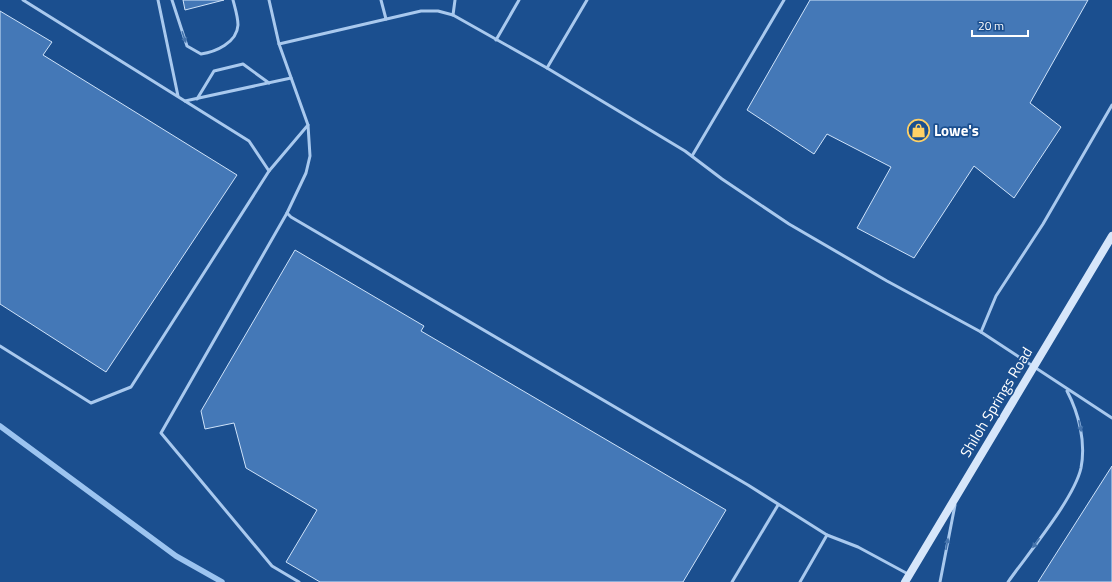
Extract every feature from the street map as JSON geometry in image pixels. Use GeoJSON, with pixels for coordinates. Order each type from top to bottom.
{"type":"FeatureCollection","features":[{"type":"Feature","properties":{"kind":"street","name":"Shiloh Springs Road"},"geometry":{"type":"LineString","coordinates":[[907,579],[1112,236]]}},
{"type":"Feature","properties":{"kind":"lane"},"geometry":{"type":"LineString","coordinates":[[23,0],[249,141],[269,171]]}},
{"type":"Feature","properties":{"kind":"lane"},"geometry":{"type":"LineString","coordinates":[[158,0],[178,96]]}},
{"type":"Feature","properties":{"kind":"lane"},"geometry":{"type":"LineString","coordinates":[[172,0],[187,46],[201,54],[213,52],[224,46],[234,36],[238,26],[233,0]]}},
{"type":"Feature","properties":{"kind":"lane"},"geometry":{"type":"LineString","coordinates":[[269,0],[279,44],[308,125],[310,156],[306,173],[287,213],[161,433],[272,566],[299,582]]}},
{"type":"Feature","properties":{"kind":"lane"},"geometry":{"type":"LineString","coordinates":[[381,0],[386,19]]}},
{"type":"Feature","properties":{"kind":"lane"},"geometry":{"type":"LineString","coordinates":[[453,15],[455,0]]}},
{"type":"Feature","properties":{"kind":"lane"},"geometry":{"type":"LineString","coordinates":[[496,40],[519,0]]}},
{"type":"Feature","properties":{"kind":"lane"},"geometry":{"type":"LineString","coordinates":[[547,68],[587,0]]}},
{"type":"Feature","properties":{"kind":"lane"},"geometry":{"type":"LineString","coordinates":[[692,156],[784,0]]}},
{"type":"Feature","properties":{"kind":"lane"},"geometry":{"type":"LineString","coordinates":[[279,44],[421,11],[438,11],[453,15],[547,68],[692,156],[722,179],[789,224],[887,281],[981,332],[1066,390],[1112,418]]}},
{"type":"Feature","properties":{"kind":"lane"},"geometry":{"type":"LineString","coordinates":[[197,99],[214,71],[243,64],[269,83]]}},
{"type":"Feature","properties":{"kind":"lane"},"geometry":{"type":"LineString","coordinates":[[185,101],[291,78]]}},
{"type":"Feature","properties":{"kind":"lane"},"geometry":{"type":"LineString","coordinates":[[981,332],[996,296],[1043,224],[1112,105]]}},
{"type":"Feature","properties":{"kind":"lane"},"geometry":{"type":"LineString","coordinates":[[0,346],[91,403],[132,387],[269,171],[308,125]]}},
{"type":"Feature","properties":{"kind":"lane"},"geometry":{"type":"LineString","coordinates":[[287,213],[291,217],[748,485],[827,535],[858,547],[907,579]]}},
{"type":"Feature","properties":{"kind":"lane"},"geometry":{"type":"LineString","coordinates":[[1008,582],[1075,485],[1081,469],[1082,438],[1076,407],[1066,390]]}},
{"type":"Feature","properties":{"kind":"lane"},"geometry":{"type":"LineString","coordinates":[[940,582],[956,496]]}},
{"type":"Feature","properties":{"kind":"lane"},"geometry":{"type":"LineString","coordinates":[[732,582],[778,505]]}},
{"type":"Feature","properties":{"kind":"lane"},"geometry":{"type":"LineString","coordinates":[[800,582],[827,535]]}},
{"type":"Feature","properties":{"kind":"building"},"geometry":{"type":"Polygon","coordinates":[[[183,0],[224,0],[185,10],[183,0]]]}},
{"type":"Feature","properties":{"kind":"building","name":"Lowe's"},"geometry":{"type":"Polygon","coordinates":[[[810,0],[1088,0],[1030,103],[1061,127],[1014,198],[974,166],[914,258],[857,228],[891,167],[827,134],[814,154],[747,110],[810,0]]]}},
{"type":"Feature","properties":{"kind":"building"},"geometry":{"type":"Polygon","coordinates":[[[0,11],[52,42],[43,55],[237,175],[106,372],[0,304],[0,11]]]}},
{"type":"Feature","properties":{"kind":"building"},"geometry":{"type":"Polygon","coordinates":[[[295,250],[424,326],[421,331],[726,510],[683,582],[320,582],[286,562],[317,510],[246,468],[234,423],[205,429],[201,411],[295,250]]]}},
{"type":"Feature","properties":{"kind":"building"},"geometry":{"type":"Polygon","coordinates":[[[1112,466],[1112,582],[1038,582],[1112,466]]]}},
{"type":"Feature","properties":{"kind":"waterway"},"geometry":{"type":"LineString","coordinates":[[0,426],[176,556],[222,582]]}},
{"type":"Feature","properties":{"kind":"place","name":"Lowe's"},"geometry":{"type":"Point","coordinates":[918,130]}}]}
